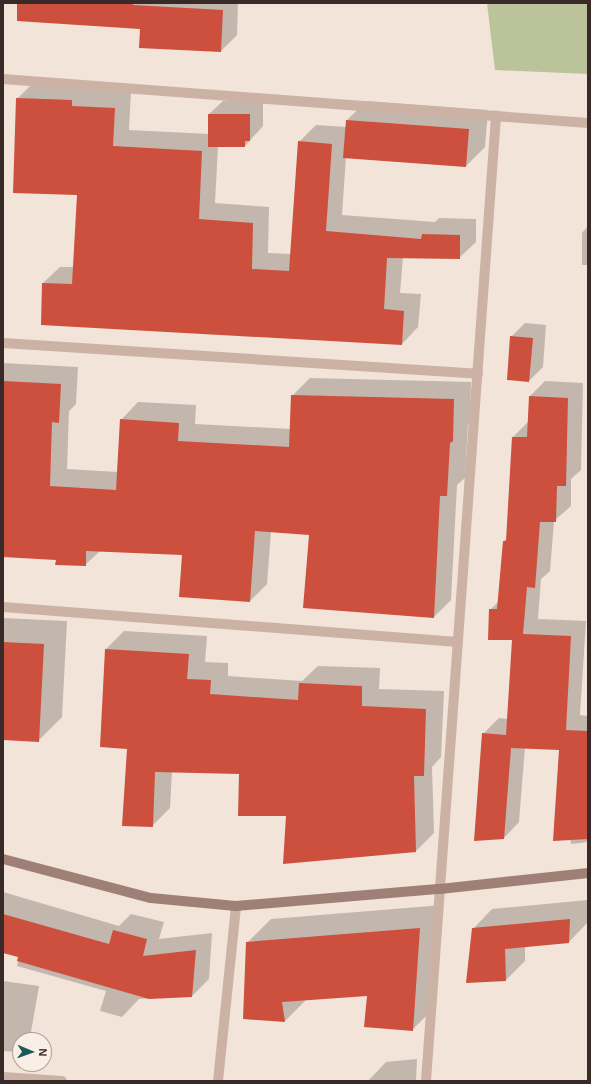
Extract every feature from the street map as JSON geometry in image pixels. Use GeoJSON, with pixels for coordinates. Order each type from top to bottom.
{"type":"FeatureCollection","features":[{"type":"Feature","properties":{"kind":"main road"},"geometry":{"type":"LineString","coordinates":[[3,859],[151,898],[236,906],[440,889],[588,873]]}},
{"type":"Feature","properties":{"kind":"street"},"geometry":{"type":"LineString","coordinates":[[3,79],[588,122]]}},
{"type":"Feature","properties":{"kind":"street"},"geometry":{"type":"LineString","coordinates":[[426,1081],[496,116]]}},
{"type":"Feature","properties":{"kind":"street"},"geometry":{"type":"LineString","coordinates":[[3,343],[478,374]]}},
{"type":"Feature","properties":{"kind":"street"},"geometry":{"type":"LineString","coordinates":[[3,607],[458,642]]}},
{"type":"Feature","properties":{"kind":"street"},"geometry":{"type":"LineString","coordinates":[[218,1081],[236,906]]}},
{"type":"Feature","properties":{"kind":"street"},"geometry":{"type":"LineString","coordinates":[[3,1077],[62,1081]]}},
{"type":"Feature","properties":{"kind":"green space"},"geometry":{"type":"Polygon","coordinates":[[[487,3],[588,3],[588,74],[495,70],[487,3]]]}},
{"type":"Feature","properties":{"kind":"building"},"geometry":{"type":"Polygon","coordinates":[[[17,3],[133,3],[133,5],[223,10],[221,52],[139,48],[140,29],[17,21],[17,3]]]}},
{"type":"Feature","properties":{"kind":"building"},"geometry":{"type":"Polygon","coordinates":[[[16,98],[72,100],[72,106],[115,108],[113,146],[202,151],[199,219],[253,223],[252,269],[289,271],[298,141],[332,144],[326,231],[421,239],[422,234],[460,235],[460,259],[387,258],[384,309],[404,311],[402,345],[41,325],[42,283],[72,284],[77,195],[13,193],[16,98]]]}},
{"type":"Feature","properties":{"kind":"building"},"geometry":{"type":"Polygon","coordinates":[[[208,114],[250,114],[250,141],[245,141],[245,147],[208,147],[208,114]]]}},
{"type":"Feature","properties":{"kind":"building"},"geometry":{"type":"Polygon","coordinates":[[[346,120],[469,129],[466,167],[343,158],[346,120]]]}},
{"type":"Feature","properties":{"kind":"building"},"geometry":{"type":"Polygon","coordinates":[[[510,336],[533,338],[529,382],[507,380],[510,336]]]}},
{"type":"Feature","properties":{"kind":"building"},"geometry":{"type":"Polygon","coordinates":[[[3,381],[61,384],[59,423],[52,422],[50,486],[116,490],[120,419],[179,423],[178,441],[289,447],[291,395],[454,399],[453,441],[450,443],[447,496],[440,496],[434,618],[303,608],[309,535],[255,531],[250,602],[179,597],[182,555],[86,551],[86,566],[55,565],[56,560],[3,557],[3,381]]]}},
{"type":"Feature","properties":{"kind":"building"},"geometry":{"type":"Polygon","coordinates":[[[529,396],[568,398],[566,486],[557,486],[556,522],[540,522],[535,588],[527,587],[523,634],[571,636],[566,730],[588,731],[588,839],[553,841],[559,750],[511,748],[504,839],[474,841],[482,733],[506,735],[512,640],[488,640],[489,609],[497,609],[503,541],[506,541],[512,437],[527,437],[529,396]]]}},
{"type":"Feature","properties":{"kind":"building"},"geometry":{"type":"Polygon","coordinates":[[[3,642],[44,644],[39,742],[3,740],[3,642]]]}},
{"type":"Feature","properties":{"kind":"building"},"geometry":{"type":"Polygon","coordinates":[[[105,649],[189,654],[187,679],[211,680],[210,694],[298,700],[299,683],[362,686],[362,706],[426,709],[424,776],[414,776],[416,852],[283,864],[286,816],[238,816],[239,774],[155,772],[153,827],[122,826],[127,749],[100,747],[105,649]]]}},
{"type":"Feature","properties":{"kind":"building"},"geometry":{"type":"Polygon","coordinates":[[[3,914],[109,944],[113,930],[147,939],[143,956],[196,950],[192,997],[149,999],[17,961],[18,957],[3,953],[3,914]]]}},
{"type":"Feature","properties":{"kind":"building"},"geometry":{"type":"Polygon","coordinates":[[[570,919],[569,943],[505,949],[506,981],[466,983],[472,928],[570,919]]]}},
{"type":"Feature","properties":{"kind":"building"},"geometry":{"type":"Polygon","coordinates":[[[420,928],[413,1031],[364,1027],[367,996],[282,1002],[285,1022],[243,1019],[246,942],[420,928]]]}}]}
